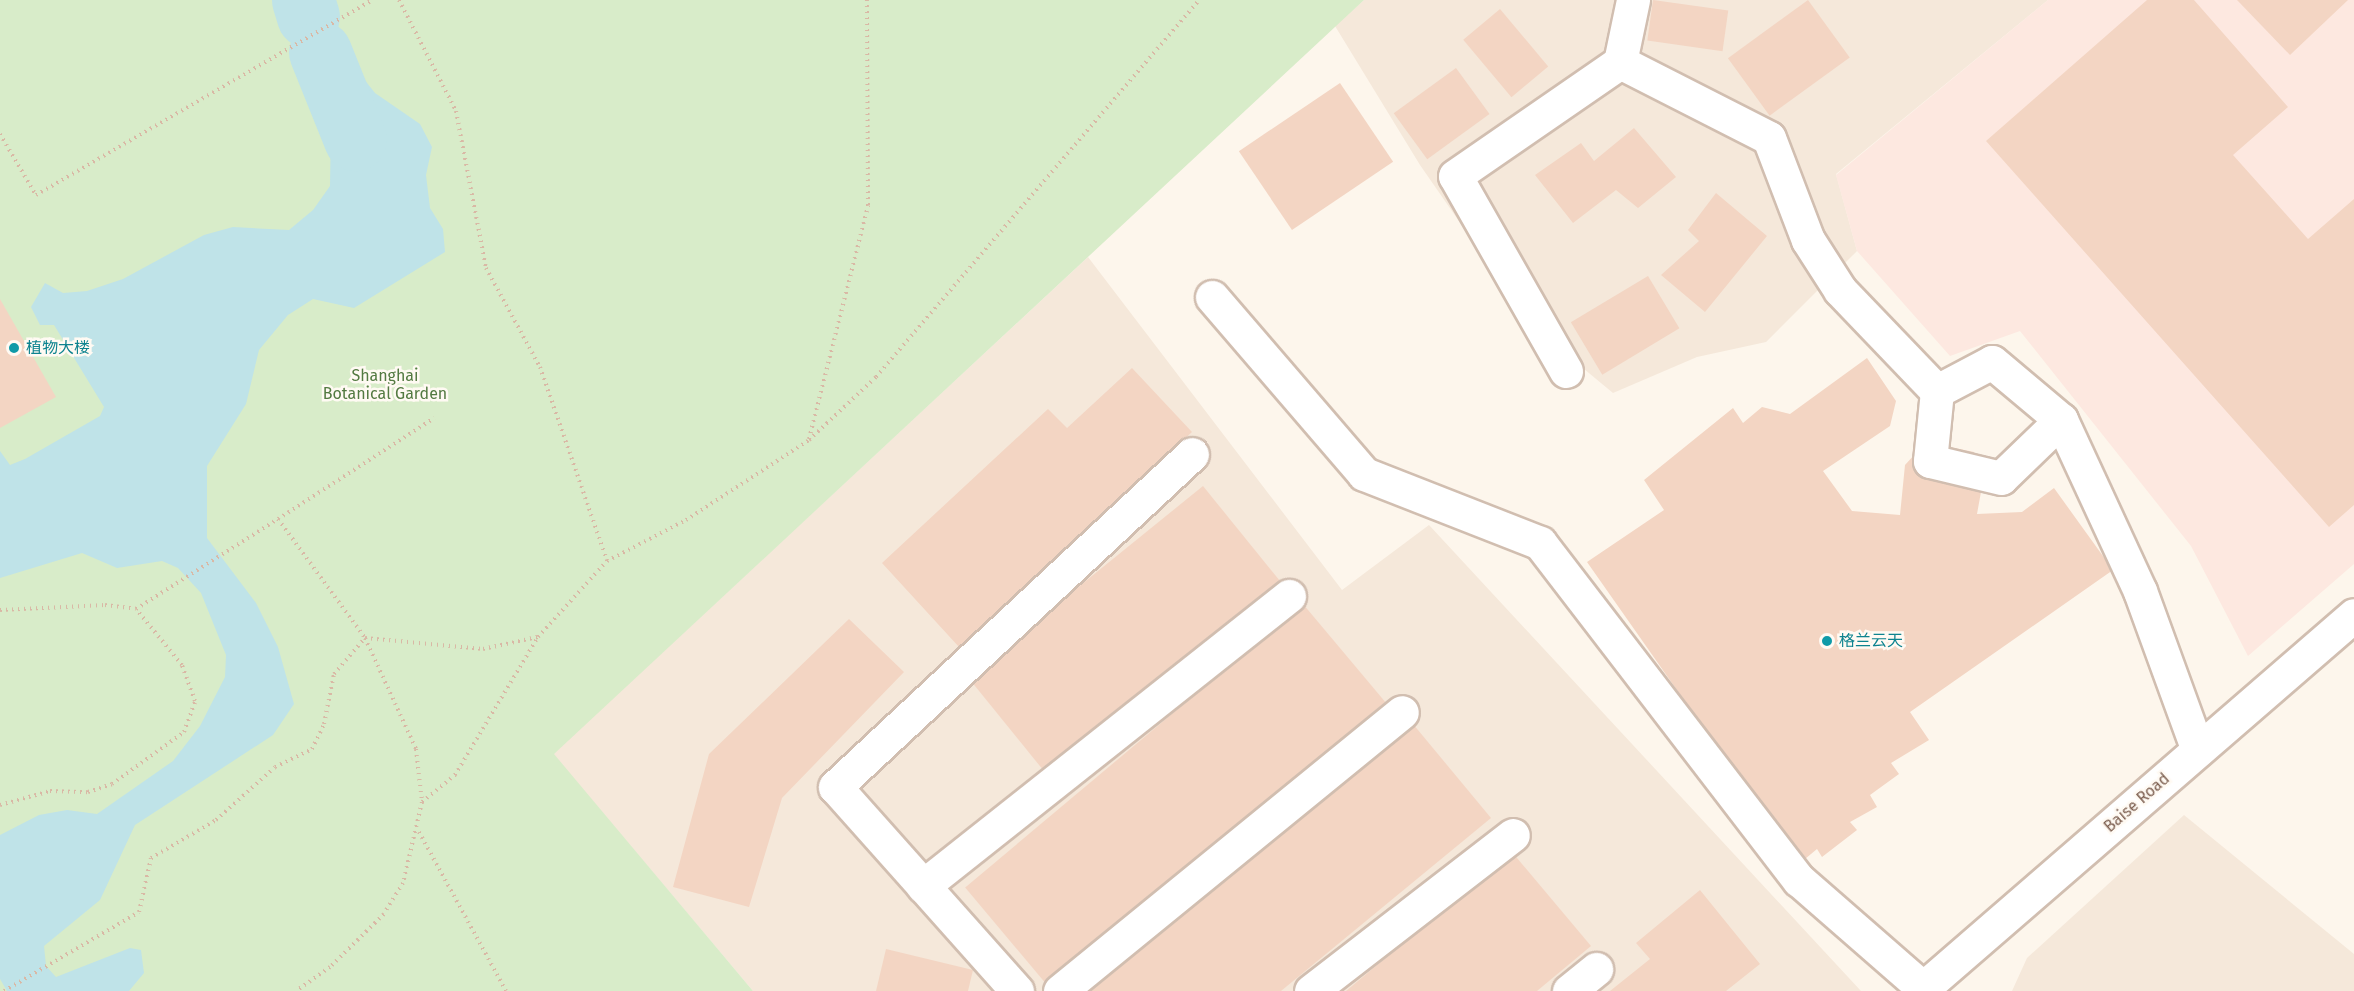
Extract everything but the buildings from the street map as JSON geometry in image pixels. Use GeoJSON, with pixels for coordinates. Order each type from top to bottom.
{"type":"FeatureCollection","features":[{"type":"Feature","properties":{"kind":"street"},"geometry":{"type":"LineString","coordinates":[[1566,370],[1455,176],[1620,62],[1633,0]]}},
{"type":"Feature","properties":{"kind":"street"},"geometry":{"type":"LineString","coordinates":[[1620,62],[1769,138],[1808,240],[1840,290],[1937,391],[1930,462],[2001,478],[2061,420]]}},
{"type":"Feature","properties":{"kind":"street"},"geometry":{"type":"LineString","coordinates":[[1212,297],[1364,474],[1540,543],[1798,880],[1921,990]]}},
{"type":"Feature","properties":{"kind":"street"},"geometry":{"type":"LineString","coordinates":[[1937,391],[1992,362],[2061,420],[2140,591],[2198,750]]}},
{"type":"Feature","properties":{"kind":"street"},"geometry":{"type":"LineString","coordinates":[[1017,991],[835,787],[1192,454]]}},
{"type":"Feature","properties":{"kind":"street"},"geometry":{"type":"LineString","coordinates":[[923,886],[1289,597]]}},
{"type":"Feature","properties":{"kind":"street","name":"Baise Road"},"geometry":{"type":"LineString","coordinates":[[1921,990],[2354,615]]}},
{"type":"Feature","properties":{"kind":"street"},"geometry":{"type":"LineString","coordinates":[[1060,991],[1402,712]]}},
{"type":"Feature","properties":{"kind":"street"},"geometry":{"type":"LineString","coordinates":[[1311,991],[1513,835]]}},
{"type":"Feature","properties":{"kind":"street"},"geometry":{"type":"LineString","coordinates":[[1569,991],[1596,969]]}},
{"type":"Feature","properties":{"kind":"path"},"geometry":{"type":"LineString","coordinates":[[0,134],[36,195],[373,0]]}},
{"type":"Feature","properties":{"kind":"path"},"geometry":{"type":"LineString","coordinates":[[399,0],[456,111],[486,268],[540,367],[606,561]]}},
{"type":"Feature","properties":{"kind":"path"},"geometry":{"type":"LineString","coordinates":[[809,440],[868,205],[867,0]]}},
{"type":"Feature","properties":{"kind":"path"},"geometry":{"type":"LineString","coordinates":[[422,802],[455,775],[538,637],[606,561],[686,520],[809,440],[876,377],[1199,0]]}},
{"type":"Feature","properties":{"kind":"path"},"geometry":{"type":"LineString","coordinates":[[0,610],[105,605],[136,609],[434,418]]}},
{"type":"Feature","properties":{"kind":"path"},"geometry":{"type":"LineString","coordinates":[[278,519],[365,638],[416,749],[422,802],[419,832],[403,883],[384,914],[330,967],[296,991]]}},
{"type":"Feature","properties":{"kind":"path"},"geometry":{"type":"LineString","coordinates":[[0,805],[50,791],[88,792],[112,784],[184,732],[195,701],[182,665],[136,609]]}},
{"type":"Feature","properties":{"kind":"path"},"geometry":{"type":"LineString","coordinates":[[365,638],[483,649],[538,637]]}},
{"type":"Feature","properties":{"kind":"path"},"geometry":{"type":"LineString","coordinates":[[4,991],[139,912],[151,858],[216,820],[275,767],[312,749],[324,724],[334,674],[365,638]]}},
{"type":"Feature","properties":{"kind":"path"},"geometry":{"type":"LineString","coordinates":[[419,832],[506,991]]}},
{"type":"Feature","properties":{"kind":"shaded area"},"geometry":{"type":"Polygon","coordinates":[[[1364,0],[2048,0],[1836,174],[1857,251],[1766,342],[1697,357],[1613,393],[1531,325],[1420,165],[1335,26],[1364,0]]]}},
{"type":"Feature","properties":{"kind":"shaded area"},"geometry":{"type":"Polygon","coordinates":[[[2048,0],[2354,0],[2354,564],[2248,656],[2191,546],[2020,331],[1950,356],[1857,251],[1836,175],[2048,0]]]}},
{"type":"Feature","properties":{"kind":"shaded area"},"geometry":{"type":"Polygon","coordinates":[[[1088,257],[1342,590],[1429,525],[1861,991],[753,991],[553,754],[1088,257]]]}},
{"type":"Feature","properties":{"kind":"shaded area"},"geometry":{"type":"Polygon","coordinates":[[[2184,815],[2354,954],[2354,991],[2012,991],[2027,958],[2184,815]]]}},
{"type":"Feature","properties":{"kind":"green space","name":"Shanghai Botanical Garden"},"geometry":{"type":"Polygon","coordinates":[[[0,0],[1364,0],[554,754],[753,991],[0,991],[0,0]]]}},
{"type":"Feature","properties":{"kind":"water"},"geometry":{"type":"Polygon","coordinates":[[[344,54],[375,93],[420,124],[432,147],[426,175],[430,208],[443,229],[445,252],[354,308],[313,299],[288,315],[259,350],[246,404],[207,466],[207,538],[256,603],[278,647],[294,704],[273,735],[135,825],[100,900],[44,946],[46,966],[56,977],[130,948],[141,950],[144,973],[129,991],[7,991],[0,979],[0,835],[39,815],[67,810],[97,814],[173,761],[200,726],[225,677],[226,655],[201,593],[178,568],[162,561],[117,568],[82,553],[0,578],[0,451],[10,465],[25,459],[100,416],[104,407],[54,325],[40,325],[31,307],[45,283],[63,293],[87,291],[123,279],[204,235],[233,227],[289,230],[313,210],[330,186],[331,121],[319,88],[322,59],[344,54]]]}},
{"type":"Feature","properties":{"kind":"waterway"},"geometry":{"type":"LineString","coordinates":[[303,0],[308,16]]}},
{"type":"Feature","properties":{"kind":"waterway"},"geometry":{"type":"LineString","coordinates":[[320,52],[355,139]]}},
{"type":"Feature","properties":{"kind":"place","name":"植物大楼"},"geometry":{"type":"Point","coordinates":[14,348]}},
{"type":"Feature","properties":{"kind":"place","name":"格兰云天"},"geometry":{"type":"Point","coordinates":[1827,641]}}]}
